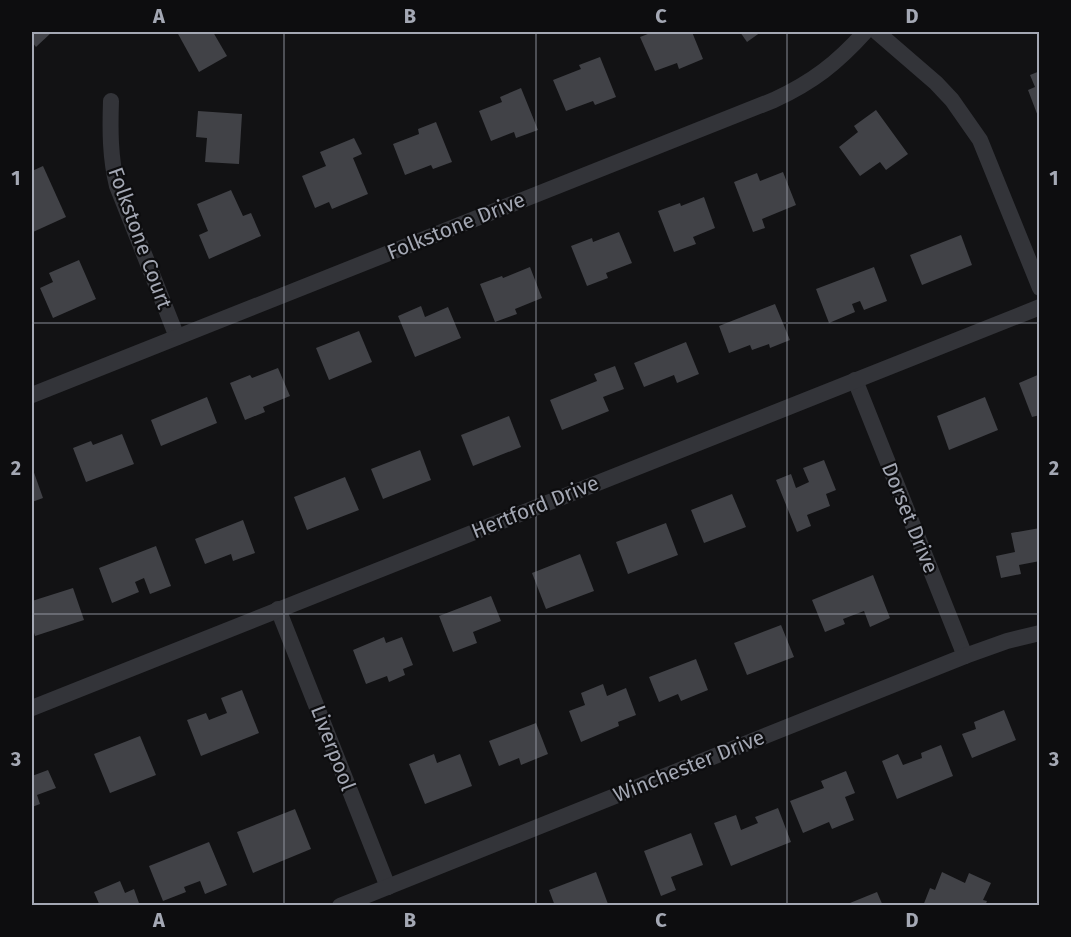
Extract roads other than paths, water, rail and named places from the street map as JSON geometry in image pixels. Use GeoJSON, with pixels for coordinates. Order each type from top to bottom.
{"type":"FeatureCollection","features":[{"type":"Feature","properties":{"kind":"street","name":"Folkstone Drive"},"geometry":{"type":"LineString","coordinates":[[32,395],[774,100],[823,73],[839,60],[865,32]]}},
{"type":"Feature","properties":{"kind":"street"},"geometry":{"type":"LineString","coordinates":[[877,32],[936,82],[952,100],[980,140],[1040,288]]}},
{"type":"Feature","properties":{"kind":"street","name":"Folkstone Court"},"geometry":{"type":"LineString","coordinates":[[111,101],[109,138],[117,186],[177,337]]}},
{"type":"Feature","properties":{"kind":"street","name":"Hertford Drive"},"geometry":{"type":"LineString","coordinates":[[32,708],[1040,307]]}},
{"type":"Feature","properties":{"kind":"street","name":"Dorset Drive"},"geometry":{"type":"LineString","coordinates":[[855,380],[965,657]]}},
{"type":"Feature","properties":{"kind":"street","name":"Liverpool"},"geometry":{"type":"LineString","coordinates":[[278,609],[388,887]]}},
{"type":"Feature","properties":{"kind":"street","name":"Winchester Drive"},"geometry":{"type":"LineString","coordinates":[[340,906],[1007,640],[1040,633]]}}]}
